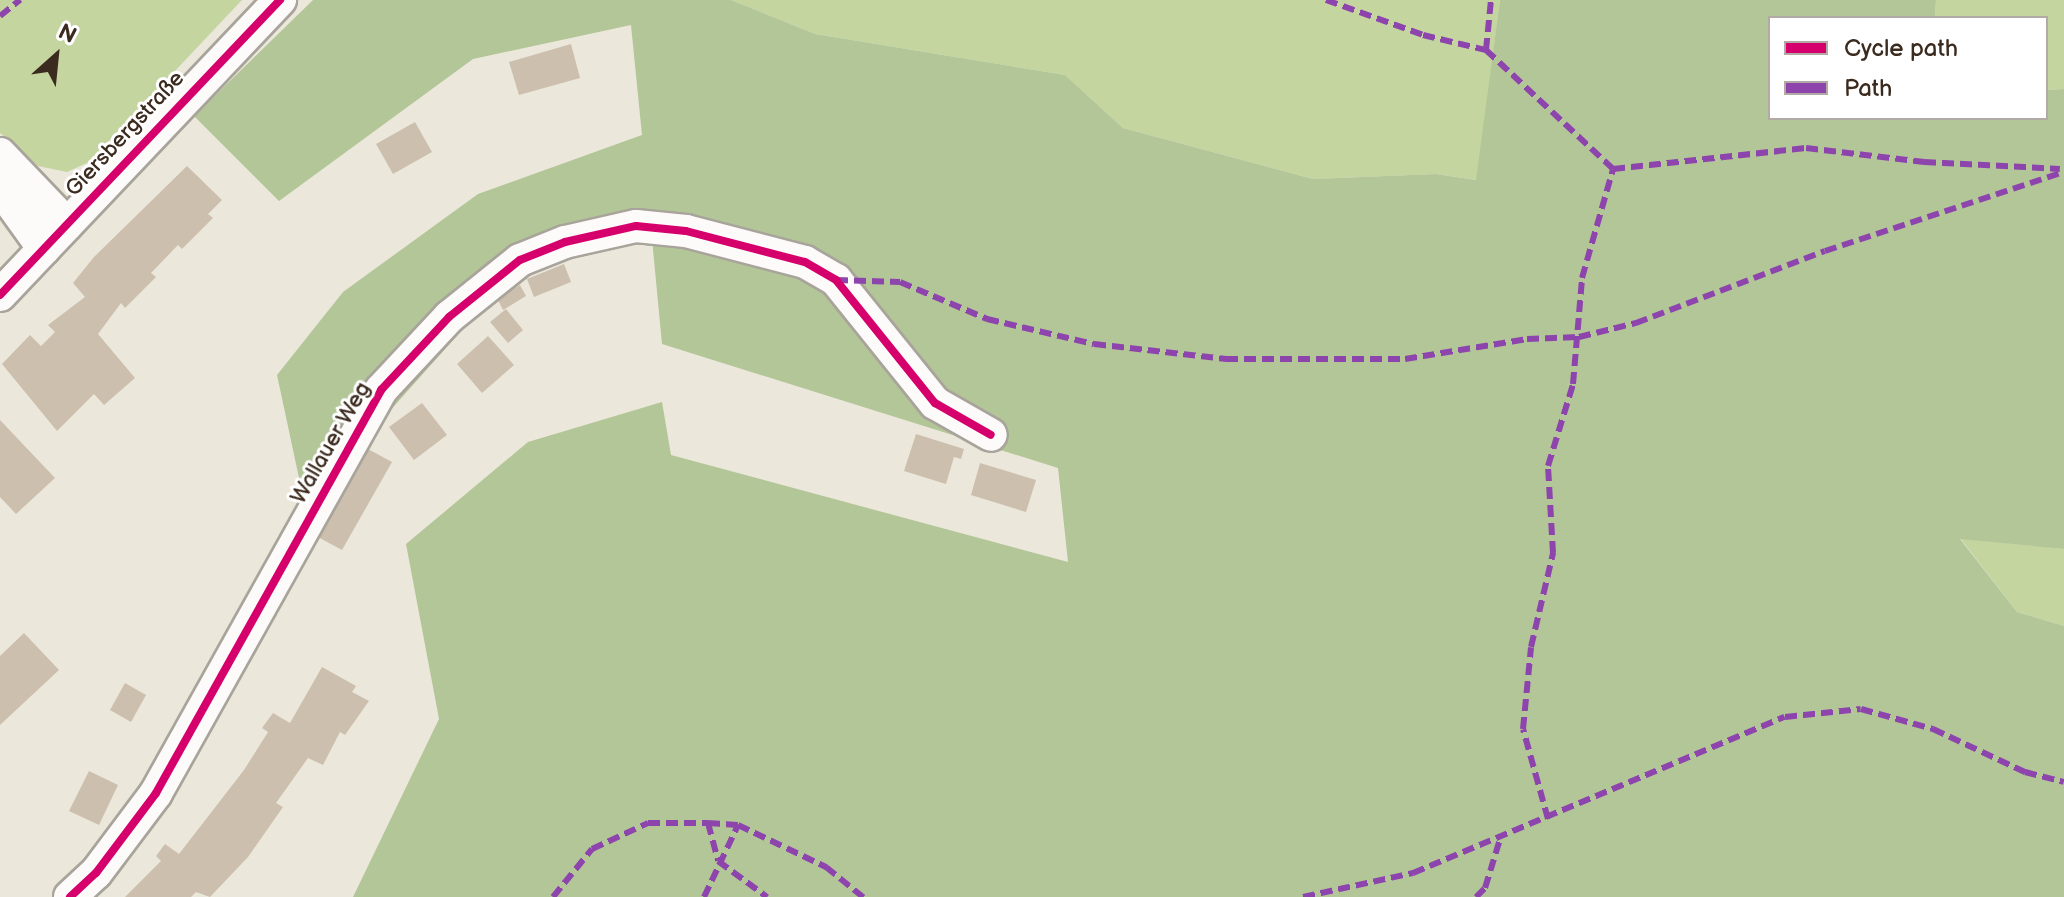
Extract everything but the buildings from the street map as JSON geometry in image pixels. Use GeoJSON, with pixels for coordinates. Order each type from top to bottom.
{"type":"FeatureCollection","features":[{"type":"Feature","properties":{"kind":"street","name":"Giersbergstraße"},"geometry":{"type":"LineString","coordinates":[[0,295],[280,0]]}},
{"type":"Feature","properties":{"kind":"street"},"geometry":{"type":"LineString","coordinates":[[0,154],[67,224]]}},
{"type":"Feature","properties":{"kind":"street"},"geometry":{"type":"LineString","coordinates":[[0,188],[44,249]]}},
{"type":"Feature","properties":{"kind":"street","name":"Wallauer Weg"},"geometry":{"type":"LineString","coordinates":[[70,897],[96,873],[156,793],[381,390],[449,317],[520,260],[565,242],[636,226],[686,231],[805,262],[836,280],[935,403],[991,435]]}},
{"type":"Feature","properties":{"kind":"green space"},"geometry":{"type":"Polygon","coordinates":[[[0,0],[242,0],[89,162],[67,172],[38,166],[0,133],[0,0]]]}},
{"type":"Feature","properties":{"kind":"green space"},"geometry":{"type":"Polygon","coordinates":[[[313,0],[731,0],[815,34],[1065,75],[1123,128],[1313,179],[1436,174],[1476,180],[1500,0],[1936,0],[1935,16],[1768,16],[1768,120],[2048,120],[2048,90],[2064,89],[2064,549],[1960,539],[2017,612],[2064,626],[2064,897],[353,897],[439,719],[406,544],[528,442],[662,402],[671,455],[1068,562],[1058,468],[662,344],[652,239],[547,254],[485,304],[372,431],[302,492],[277,375],[343,292],[478,194],[642,135],[631,25],[473,59],[279,201],[194,116],[313,0]]]}},
{"type":"Feature","properties":{"kind":"green space"},"geometry":{"type":"Polygon","coordinates":[[[731,0],[1500,0],[1477,180],[1436,174],[1313,179],[1123,128],[1065,75],[815,34],[731,0]]]}},
{"type":"Feature","properties":{"kind":"green space"},"geometry":{"type":"Polygon","coordinates":[[[1936,0],[2064,0],[2064,89],[2048,90],[2048,16],[1935,16],[1936,0]]]}},
{"type":"Feature","properties":{"kind":"green space"},"geometry":{"type":"Polygon","coordinates":[[[1960,538],[2064,549],[2064,626],[2017,612],[1960,538]]]}},
{"type":"Feature","properties":{"kind":"marked path"},"geometry":{"type":"LineString","coordinates":[[0,16],[20,0]]}},
{"type":"Feature","properties":{"kind":"marked path"},"geometry":{"type":"LineString","coordinates":[[1326,0],[1423,35],[1486,50],[1613,169],[1806,148],[1924,162],[2060,169]]}},
{"type":"Feature","properties":{"kind":"marked path"},"geometry":{"type":"LineString","coordinates":[[1486,50],[1491,0]]}},
{"type":"Feature","properties":{"kind":"marked path"},"geometry":{"type":"LineString","coordinates":[[1548,819],[1523,729],[1531,647],[1553,553],[1548,466],[1573,384],[1582,278],[1613,169]]}},
{"type":"Feature","properties":{"kind":"marked path"},"geometry":{"type":"LineString","coordinates":[[836,280],[900,282],[987,319],[1094,344],[1226,359],[1405,359],[1527,339],[1579,337],[1636,323],[1825,251],[2064,172]]}},
{"type":"Feature","properties":{"kind":"marked path"},"geometry":{"type":"LineString","coordinates":[[1303,897],[1413,873],[1785,717],[1861,709],[1933,729],[2025,772],[2064,782]]}},
{"type":"Feature","properties":{"kind":"marked path"},"geometry":{"type":"LineString","coordinates":[[553,897],[592,849],[648,823],[738,825],[826,867],[863,897]]}},
{"type":"Feature","properties":{"kind":"marked path"},"geometry":{"type":"LineString","coordinates":[[708,823],[718,861],[767,897]]}},
{"type":"Feature","properties":{"kind":"marked path"},"geometry":{"type":"LineString","coordinates":[[704,897],[738,825]]}},
{"type":"Feature","properties":{"kind":"marked path"},"geometry":{"type":"LineString","coordinates":[[1476,897],[1485,888],[1501,836]]}},
{"type":"Feature","properties":{"kind":"cycle path"},"geometry":{"type":"LineString","coordinates":[[0,295],[280,0]]}},
{"type":"Feature","properties":{"kind":"cycle path"},"geometry":{"type":"LineString","coordinates":[[70,897],[96,873],[156,793],[381,390],[449,317],[520,260],[565,242],[636,226],[686,231],[805,262],[836,280],[935,403],[991,435]]}}]}
